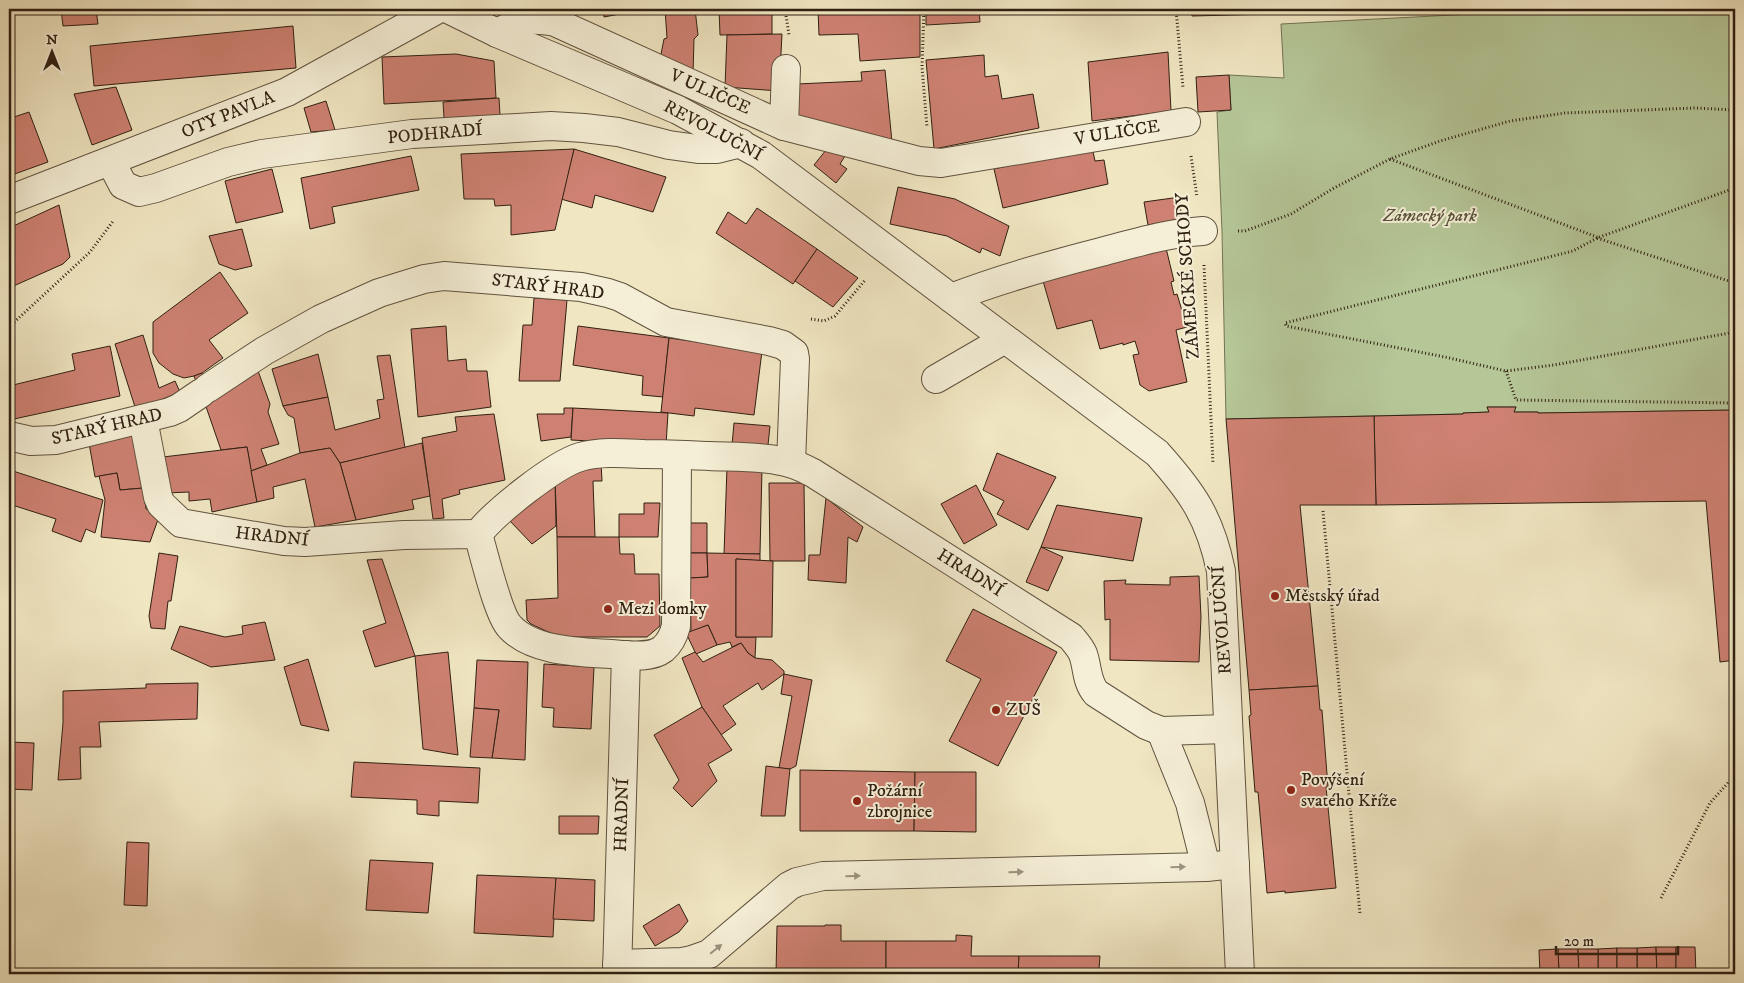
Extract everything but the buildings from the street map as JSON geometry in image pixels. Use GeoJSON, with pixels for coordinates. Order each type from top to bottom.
{"type":"FeatureCollection","features":[{"type":"Feature","properties":{"kind":"street","name":"OTY PAVLA"},"geometry":{"type":"LineString","coordinates":[[9,200],[111,162],[287,92],[438,9]]}},
{"type":"Feature","properties":{"kind":"street","name":"REVOLUČNÍ"},"geometry":{"type":"LineString","coordinates":[[448,9],[497,33],[678,110],[761,155],[1157,454],[1182,480],[1202,511],[1216,547],[1221,571],[1240,974]]}},
{"type":"Feature","properties":{"kind":"street","name":"V ULIČCE"},"geometry":{"type":"LineString","coordinates":[[497,33],[520,20],[537,19],[555,22],[784,126],[918,161],[941,163],[1186,122]]}},
{"type":"Feature","properties":{"kind":"street"},"geometry":{"type":"LineString","coordinates":[[784,126],[786,70]]}},
{"type":"Feature","properties":{"kind":"street","name":"PODHRADÍ"},"geometry":{"type":"LineString","coordinates":[[133,190],[146,191],[228,162],[262,154],[412,134],[551,126],[618,132],[669,145],[698,149],[717,149],[741,143]]}},
{"type":"Feature","properties":{"kind":"street"},"geometry":{"type":"LineString","coordinates":[[111,162],[123,185],[133,190]]}},
{"type":"Feature","properties":{"kind":"street"},"geometry":{"type":"LineString","coordinates":[[951,298],[996,281],[1043,267],[1168,234],[1202,231]]}},
{"type":"Feature","properties":{"kind":"street","name":"STARÝ HRAD"},"geometry":{"type":"LineString","coordinates":[[9,436],[30,441],[56,440],[143,419],[179,408],[264,351],[321,319],[379,293],[424,279],[459,276],[581,287],[620,297],[656,318],[675,325],[769,341],[789,348],[794,353],[795,359],[791,463]]}},
{"type":"Feature","properties":{"kind":"street"},"geometry":{"type":"LineString","coordinates":[[936,379],[1004,339]]}},
{"type":"Feature","properties":{"kind":"street","name":"HRADNÍ"},"geometry":{"type":"LineString","coordinates":[[143,419],[158,497],[161,504],[181,523],[284,541],[305,542],[404,535],[478,534],[488,522],[544,477],[575,459],[593,454],[765,459],[802,466],[1071,636],[1083,654],[1090,686],[1096,693],[1146,725],[1161,731],[1228,730]]}},
{"type":"Feature","properties":{"kind":"street"},"geometry":{"type":"LineString","coordinates":[[478,534],[505,618],[509,626],[517,634],[532,641],[569,652],[626,655],[644,655],[656,652],[664,648],[674,634],[676,626],[677,455]]}},
{"type":"Feature","properties":{"kind":"street","name":"HRADNÍ"},"geometry":{"type":"LineString","coordinates":[[617,969],[626,655]]}},
{"type":"Feature","properties":{"kind":"street"},"geometry":{"type":"LineString","coordinates":[[1161,731],[1190,802],[1206,867]]}},
{"type":"Feature","properties":{"kind":"street"},"geometry":{"type":"LineString","coordinates":[[617,969],[682,962],[709,954],[789,886],[810,878],[823,876],[1206,867],[1235,864]]}},
{"type":"Feature","properties":{"kind":"path"},"geometry":{"type":"LineString","coordinates":[[924,9],[922,67],[930,162]]}},
{"type":"Feature","properties":{"kind":"path","name":"ZÁMECKÉ SCHODY"},"geometry":{"type":"LineString","coordinates":[[1176,9],[1186,122],[1202,231],[1212,422]]}},
{"type":"Feature","properties":{"kind":"path"},"geometry":{"type":"LineString","coordinates":[[1202,231],[1245,231],[1291,214],[1334,188],[1390,159],[1475,130],[1510,121],[1565,112],[1695,108],[1735,110]]}},
{"type":"Feature","properties":{"kind":"path"},"geometry":{"type":"LineString","coordinates":[[1390,159],[1597,238],[1735,283]]}},
{"type":"Feature","properties":{"kind":"path"},"geometry":{"type":"LineString","coordinates":[[1735,188],[1597,238],[1573,250],[1286,323],[1286,326],[1445,357],[1506,372],[1735,332]]}},
{"type":"Feature","properties":{"kind":"path"},"geometry":{"type":"LineString","coordinates":[[9,327],[90,252],[133,190]]}},
{"type":"Feature","properties":{"kind":"path"},"geometry":{"type":"LineString","coordinates":[[806,318],[824,321],[835,316],[869,276]]}},
{"type":"Feature","properties":{"kind":"path"},"geometry":{"type":"LineString","coordinates":[[1506,372],[1516,400],[1735,403]]}},
{"type":"Feature","properties":{"kind":"path"},"geometry":{"type":"LineString","coordinates":[[1323,511],[1360,914]]}},
{"type":"Feature","properties":{"kind":"path"},"geometry":{"type":"LineString","coordinates":[[1661,898],[1710,803],[1735,775]]}},
{"type":"Feature","properties":{"kind":"green space","name":"Zámecký park"},"geometry":{"type":"Polygon","coordinates":[[[1735,9],[1735,410],[1538,413],[1514,412],[1516,407],[1487,407],[1489,412],[1463,414],[1226,419],[1222,231],[1217,112],[1231,110],[1229,75],[1284,78],[1281,24],[1491,13],[1735,9]]]}},
{"type":"Feature","properties":{"kind":"place","name":"Městský úřad"},"geometry":{"type":"Point","coordinates":[1275,596]}},
{"type":"Feature","properties":{"kind":"place","name":"Mezi domky"},"geometry":{"type":"Point","coordinates":[608,609]}},
{"type":"Feature","properties":{"kind":"place","name":"ZUŠ"},"geometry":{"type":"Point","coordinates":[996,710]}},
{"type":"Feature","properties":{"kind":"place","name":"Povýšení svatého Kříže"},"geometry":{"type":"Point","coordinates":[1291,790]}},
{"type":"Feature","properties":{"kind":"place","name":"Požární zbrojnice"},"geometry":{"type":"Point","coordinates":[857,801]}}]}
